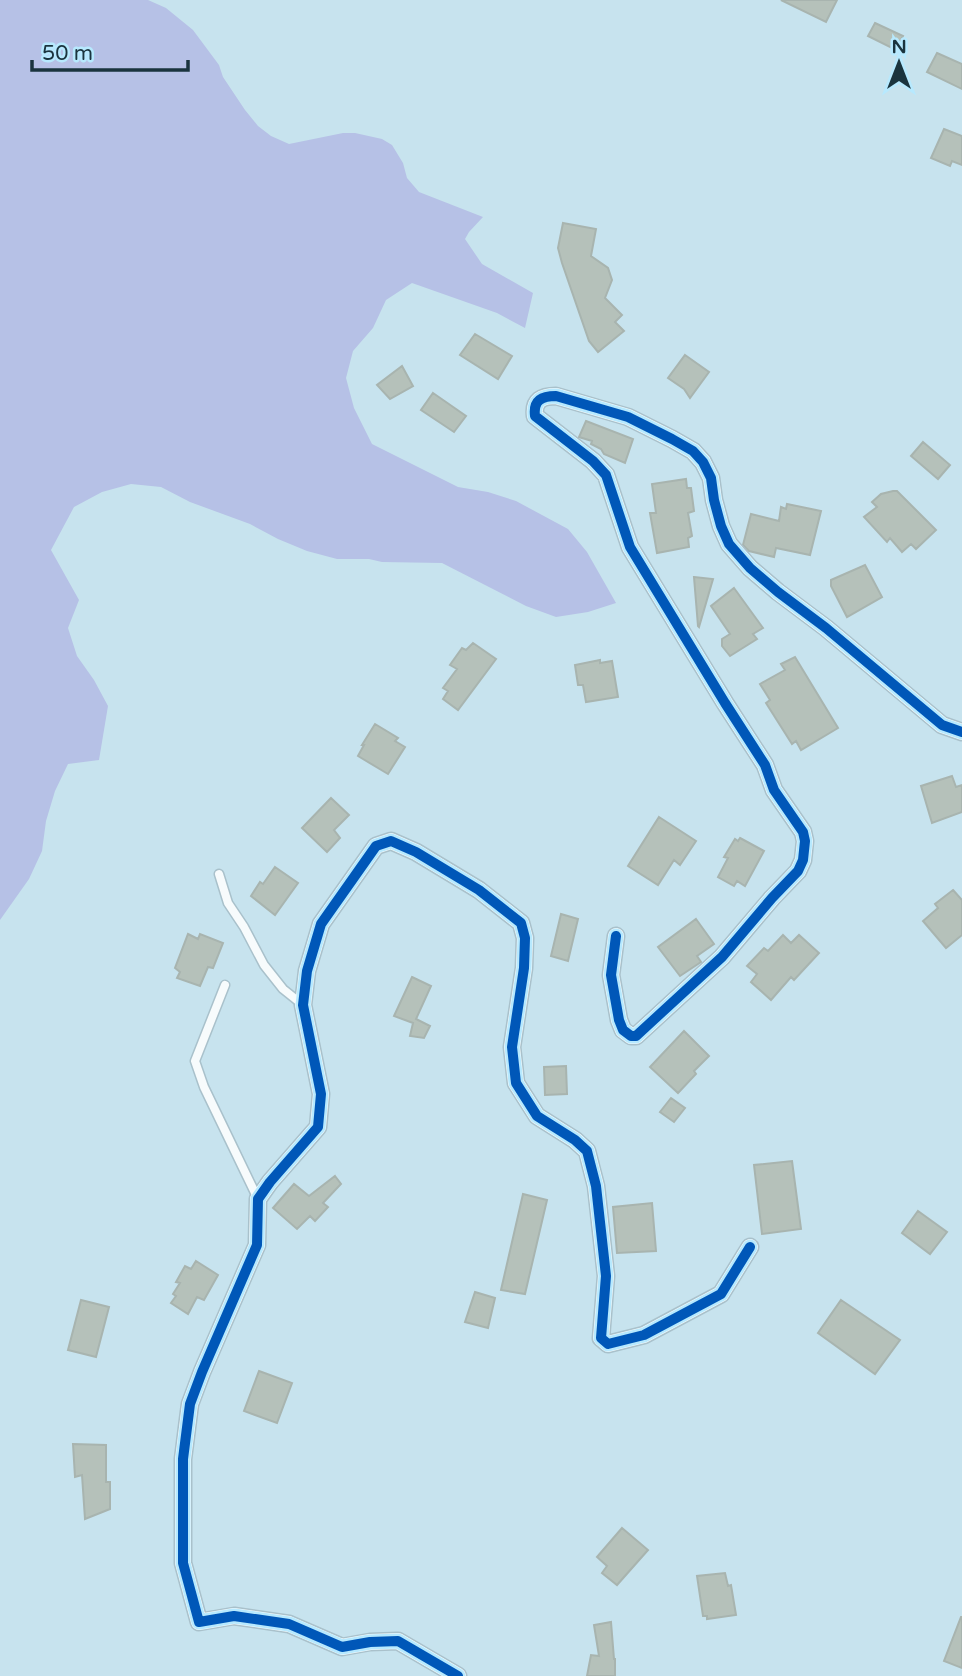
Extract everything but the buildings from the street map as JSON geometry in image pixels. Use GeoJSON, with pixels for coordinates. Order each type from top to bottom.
{"type":"FeatureCollection","features":[{"type":"Feature","properties":{"kind":"street"},"geometry":{"type":"LineString","coordinates":[[616,936],[611,975],[619,1020],[623,1030],[636,1036],[722,957],[797,871],[803,860],[803,832],[774,790],[765,765],[630,547],[606,475],[593,461],[536,416],[534,408],[537,401],[546,396],[556,396],[628,416],[693,451],[703,462],[711,478],[721,526],[729,544],[750,568],[942,725],[962,732]]}},
{"type":"Feature","properties":{"kind":"street"},"geometry":{"type":"LineString","coordinates":[[458,1676],[398,1641],[342,1647],[289,1624],[234,1616],[199,1622],[183,1563],[183,1459],[190,1404],[257,1245],[258,1199],[318,1127],[321,1094],[303,1005],[307,971],[321,924],[376,846],[391,841],[416,852],[479,890],[521,923],[525,939],[524,968],[512,1047],[516,1083],[537,1116],[575,1140],[587,1151],[596,1186],[606,1276],[601,1338],[608,1344],[644,1335],[721,1294],[750,1247]]}},
{"type":"Feature","properties":{"kind":"lane"},"geometry":{"type":"LineString","coordinates":[[219,874],[228,903],[264,965],[283,989],[303,1005]]}},
{"type":"Feature","properties":{"kind":"lane"},"geometry":{"type":"LineString","coordinates":[[225,985],[195,1061],[204,1087],[258,1199]]}},
{"type":"Feature","properties":{"kind":"shaded area"},"geometry":{"type":"Polygon","coordinates":[[[0,0],[148,0],[166,8],[193,30],[219,65],[223,77],[245,110],[258,126],[271,136],[289,144],[343,133],[382,139],[392,145],[403,163],[407,178],[419,192],[483,217],[465,239],[482,264],[533,293],[525,328],[497,313],[412,283],[386,300],[373,328],[353,351],[346,378],[354,408],[372,444],[458,487],[488,492],[516,501],[568,529],[587,552],[616,603],[588,612],[556,617],[526,606],[442,563],[337,559],[307,551],[161,487],[131,484],[102,492],[74,507],[51,550],[79,600],[68,628],[77,656],[108,706],[99,760],[68,764],[55,791],[46,821],[42,851],[29,879],[0,920],[0,0]]]}},
{"type":"Feature","properties":{"kind":"cycle path"},"geometry":{"type":"LineString","coordinates":[[616,936],[611,975],[619,1020],[623,1030],[636,1036],[722,957],[798,871],[803,860],[805,841],[803,832],[774,790],[765,765],[630,547],[606,475],[593,461],[535,416],[535,406],[543,398],[556,396],[628,417],[693,451],[703,462],[711,478],[721,526],[729,544],[750,568],[942,725],[962,732]]}},
{"type":"Feature","properties":{"kind":"cycle path"},"geometry":{"type":"LineString","coordinates":[[458,1676],[398,1641],[342,1647],[289,1624],[234,1616],[199,1622],[183,1563],[183,1459],[190,1404],[257,1245],[258,1199],[318,1127],[321,1094],[303,1005],[307,971],[321,924],[376,846],[391,841],[416,852],[479,890],[521,923],[525,938],[524,968],[512,1047],[516,1083],[537,1116],[575,1140],[587,1151],[596,1186],[606,1276],[601,1338],[608,1344],[644,1335],[721,1294],[750,1247]]}}]}
